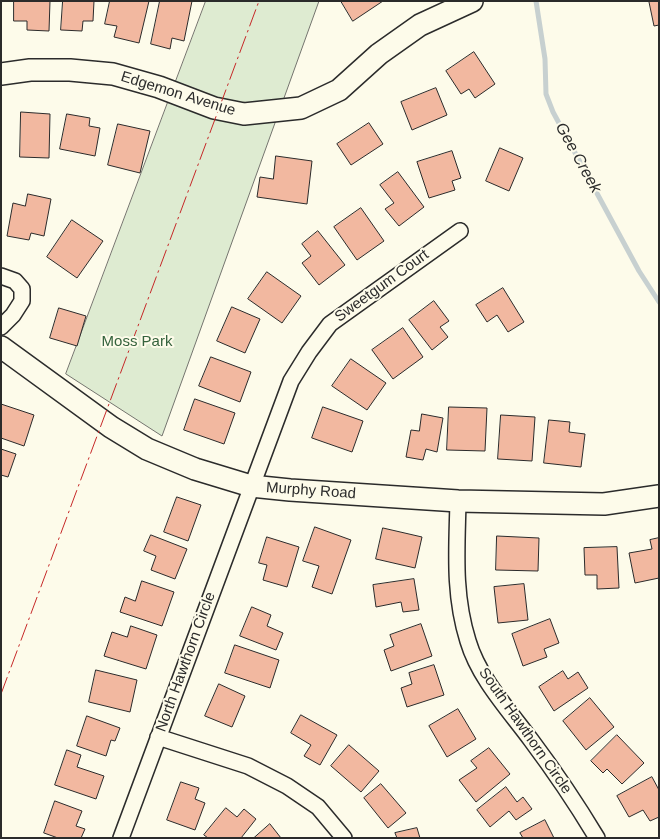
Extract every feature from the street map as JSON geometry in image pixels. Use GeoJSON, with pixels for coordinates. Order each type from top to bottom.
{"type":"FeatureCollection","features":[{"type":"Feature","properties":{"kind":"street","name":"Edgemon Avenue"},"geometry":{"type":"LineString","coordinates":[[1,74],[30,70],[70,70],[113,74],[159,87],[214,108],[244,114],[301,108],[339,90],[379,54],[420,25],[472,1]]}},
{"type":"Feature","properties":{"kind":"street","name":"Sweetgum Court"},"geometry":{"type":"LineString","coordinates":[[251,486],[291,381],[309,352],[330,324],[460,231]]}},
{"type":"Feature","properties":{"kind":"street"},"geometry":{"type":"LineString","coordinates":[[1,276],[15,281],[22,289],[22,301],[13,315],[1,326]]}},
{"type":"Feature","properties":{"kind":"street","name":"Murphy Road"},"geometry":{"type":"LineString","coordinates":[[1,347],[111,427],[147,449],[195,469],[251,486],[458,501],[604,504],[659,496]]}},
{"type":"Feature","properties":{"kind":"street","name":"North Hawthorn Circle"},"geometry":{"type":"LineString","coordinates":[[121,838],[251,486]]}},
{"type":"Feature","properties":{"kind":"street","name":"South Hawthorn Circle"},"geometry":{"type":"LineString","coordinates":[[458,501],[456,578],[460,609],[468,642],[481,673],[565,786],[597,838]]}},
{"type":"Feature","properties":{"kind":"street"},"geometry":{"type":"LineString","coordinates":[[158,737],[248,766],[287,786],[318,807],[344,838]]}},
{"type":"Feature","properties":{"kind":"green space","name":"Moss Park"},"geometry":{"type":"Polygon","coordinates":[[[206,1],[319,1],[162,436],[66,374],[206,1]]]}},
{"type":"Feature","properties":{"kind":"building"},"geometry":{"type":"Polygon","coordinates":[[[14,1],[50,1],[49,31],[27,30],[27,21],[14,21],[14,1]]]}},
{"type":"Feature","properties":{"kind":"building"},"geometry":{"type":"Polygon","coordinates":[[[63,1],[94,1],[93,21],[83,21],[82,31],[61,30],[63,1]]]}},
{"type":"Feature","properties":{"kind":"building"},"geometry":{"type":"Polygon","coordinates":[[[110,1],[149,1],[139,43],[114,37],[117,26],[105,24],[110,1]]]}},
{"type":"Feature","properties":{"kind":"building"},"geometry":{"type":"Polygon","coordinates":[[[160,1],[192,1],[184,41],[172,38],[170,49],[151,44],[160,1]]]}},
{"type":"Feature","properties":{"kind":"building"},"geometry":{"type":"Polygon","coordinates":[[[341,1],[383,1],[353,21],[341,1]]]}},
{"type":"Feature","properties":{"kind":"building"},"geometry":{"type":"Polygon","coordinates":[[[659,1],[659,25],[654,26],[649,2],[659,1]]]}},
{"type":"Feature","properties":{"kind":"building"},"geometry":{"type":"Polygon","coordinates":[[[474,52],[495,84],[475,98],[469,89],[461,94],[446,71],[474,52]]]}},
{"type":"Feature","properties":{"kind":"building"},"geometry":{"type":"Polygon","coordinates":[[[436,88],[447,115],[412,130],[401,102],[436,88]]]}},
{"type":"Feature","properties":{"kind":"building"},"geometry":{"type":"Polygon","coordinates":[[[21,112],[50,114],[49,158],[20,157],[21,112]]]}},
{"type":"Feature","properties":{"kind":"building"},"geometry":{"type":"Polygon","coordinates":[[[67,114],[90,118],[89,126],[100,128],[95,156],[60,149],[67,114]]]}},
{"type":"Feature","properties":{"kind":"building"},"geometry":{"type":"Polygon","coordinates":[[[369,123],[383,144],[351,165],[337,144],[369,123]]]}},
{"type":"Feature","properties":{"kind":"building"},"geometry":{"type":"Polygon","coordinates":[[[118,124],[150,131],[140,173],[108,165],[118,124]]]}},
{"type":"Feature","properties":{"kind":"building"},"geometry":{"type":"Polygon","coordinates":[[[500,148],[523,158],[509,191],[486,181],[500,148]]]}},
{"type":"Feature","properties":{"kind":"building"},"geometry":{"type":"Polygon","coordinates":[[[452,151],[461,178],[452,181],[455,190],[429,198],[417,162],[452,151]]]}},
{"type":"Feature","properties":{"kind":"building"},"geometry":{"type":"Polygon","coordinates":[[[276,156],[312,161],[307,204],[257,197],[260,177],[273,179],[276,156]]]}},
{"type":"Feature","properties":{"kind":"building"},"geometry":{"type":"Polygon","coordinates":[[[398,172],[424,207],[399,226],[385,209],[394,203],[380,185],[398,172]]]}},
{"type":"Feature","properties":{"kind":"building"},"geometry":{"type":"Polygon","coordinates":[[[28,194],[51,199],[44,236],[31,233],[29,240],[7,236],[13,203],[25,206],[28,194]]]}},
{"type":"Feature","properties":{"kind":"building"},"geometry":{"type":"Polygon","coordinates":[[[361,208],[384,241],[357,260],[334,227],[361,208]]]}},
{"type":"Feature","properties":{"kind":"building"},"geometry":{"type":"Polygon","coordinates":[[[72,220],[103,241],[77,278],[47,257],[72,220]]]}},
{"type":"Feature","properties":{"kind":"building"},"geometry":{"type":"Polygon","coordinates":[[[318,231],[345,265],[319,285],[302,263],[311,256],[302,244],[318,231]]]}},
{"type":"Feature","properties":{"kind":"building"},"geometry":{"type":"Polygon","coordinates":[[[267,272],[301,296],[282,323],[248,299],[267,272]]]}},
{"type":"Feature","properties":{"kind":"building"},"geometry":{"type":"Polygon","coordinates":[[[503,288],[524,322],[508,332],[497,315],[487,322],[476,305],[503,288]]]}},
{"type":"Feature","properties":{"kind":"building"},"geometry":{"type":"Polygon","coordinates":[[[434,301],[449,321],[440,327],[448,337],[432,350],[409,320],[434,301]]]}},
{"type":"Feature","properties":{"kind":"building"},"geometry":{"type":"Polygon","coordinates":[[[232,307],[260,319],[245,353],[217,341],[232,307]]]}},
{"type":"Feature","properties":{"kind":"building"},"geometry":{"type":"Polygon","coordinates":[[[59,308],[86,316],[77,346],[50,338],[59,308]]]}},
{"type":"Feature","properties":{"kind":"building"},"geometry":{"type":"Polygon","coordinates":[[[403,328],[423,357],[393,379],[372,350],[403,328]]]}},
{"type":"Feature","properties":{"kind":"building"},"geometry":{"type":"Polygon","coordinates":[[[211,357],[251,372],[240,402],[199,386],[211,357]]]}},
{"type":"Feature","properties":{"kind":"building"},"geometry":{"type":"Polygon","coordinates":[[[351,359],[386,383],[367,410],[332,386],[351,359]]]}},
{"type":"Feature","properties":{"kind":"building"},"geometry":{"type":"Polygon","coordinates":[[[195,399],[235,413],[224,444],[184,430],[195,399]]]}},
{"type":"Feature","properties":{"kind":"building"},"geometry":{"type":"Polygon","coordinates":[[[1,404],[34,415],[24,446],[1,438],[1,404]]]}},
{"type":"Feature","properties":{"kind":"building"},"geometry":{"type":"Polygon","coordinates":[[[323,407],[363,421],[352,452],[312,438],[323,407]]]}},
{"type":"Feature","properties":{"kind":"building"},"geometry":{"type":"Polygon","coordinates":[[[449,407],[487,408],[485,451],[447,450],[449,407]]]}},
{"type":"Feature","properties":{"kind":"building"},"geometry":{"type":"Polygon","coordinates":[[[422,414],[443,418],[437,452],[426,449],[423,460],[406,457],[411,430],[419,431],[422,414]]]}},
{"type":"Feature","properties":{"kind":"building"},"geometry":{"type":"Polygon","coordinates":[[[501,415],[535,417],[532,461],[498,459],[501,415]]]}},
{"type":"Feature","properties":{"kind":"building"},"geometry":{"type":"Polygon","coordinates":[[[549,420],[570,422],[569,432],[585,434],[581,467],[544,463],[549,420]]]}},
{"type":"Feature","properties":{"kind":"building"},"geometry":{"type":"Polygon","coordinates":[[[1,449],[16,454],[8,477],[1,475],[1,449]]]}},
{"type":"Feature","properties":{"kind":"building"},"geometry":{"type":"Polygon","coordinates":[[[177,497],[201,505],[188,541],[164,532],[177,497]]]}},
{"type":"Feature","properties":{"kind":"building"},"geometry":{"type":"Polygon","coordinates":[[[315,527],[351,540],[332,594],[312,587],[319,566],[303,561],[315,527]]]}},
{"type":"Feature","properties":{"kind":"building"},"geometry":{"type":"Polygon","coordinates":[[[383,528],[422,537],[415,568],[376,559],[383,528]]]}},
{"type":"Feature","properties":{"kind":"building"},"geometry":{"type":"Polygon","coordinates":[[[151,535],[187,549],[175,579],[151,570],[156,556],[144,551],[151,535]]]}},
{"type":"Feature","properties":{"kind":"building"},"geometry":{"type":"Polygon","coordinates":[[[497,536],[539,538],[538,571],[496,570],[497,536]]]}},
{"type":"Feature","properties":{"kind":"building"},"geometry":{"type":"Polygon","coordinates":[[[267,537],[299,547],[287,587],[263,580],[267,565],[259,563],[267,537]]]}},
{"type":"Feature","properties":{"kind":"building"},"geometry":{"type":"Polygon","coordinates":[[[659,538],[659,578],[635,583],[629,553],[652,549],[650,540],[659,538]]]}},
{"type":"Feature","properties":{"kind":"building"},"geometry":{"type":"Polygon","coordinates":[[[617,547],[619,588],[597,589],[597,575],[585,575],[584,548],[617,547]]]}},
{"type":"Feature","properties":{"kind":"building"},"geometry":{"type":"Polygon","coordinates":[[[414,579],[419,610],[403,612],[401,602],[376,607],[373,585],[414,579]]]}},
{"type":"Feature","properties":{"kind":"building"},"geometry":{"type":"Polygon","coordinates":[[[142,581],[174,592],[162,626],[120,612],[125,597],[135,601],[142,581]]]}},
{"type":"Feature","properties":{"kind":"building"},"geometry":{"type":"Polygon","coordinates":[[[524,584],[528,620],[498,623],[494,587],[524,584]]]}},
{"type":"Feature","properties":{"kind":"building"},"geometry":{"type":"Polygon","coordinates":[[[252,607],[271,615],[267,626],[283,633],[276,650],[240,636],[252,607]]]}},
{"type":"Feature","properties":{"kind":"building"},"geometry":{"type":"Polygon","coordinates":[[[550,619],[559,643],[544,649],[547,657],[523,666],[512,634],[550,619]]]}},
{"type":"Feature","properties":{"kind":"building"},"geometry":{"type":"Polygon","coordinates":[[[421,624],[432,656],[391,671],[384,650],[394,646],[390,635],[421,624]]]}},
{"type":"Feature","properties":{"kind":"building"},"geometry":{"type":"Polygon","coordinates":[[[131,626],[157,635],[146,669],[104,656],[112,632],[127,637],[131,626]]]}},
{"type":"Feature","properties":{"kind":"building"},"geometry":{"type":"Polygon","coordinates":[[[235,645],[279,660],[270,688],[225,673],[235,645]]]}},
{"type":"Feature","properties":{"kind":"building"},"geometry":{"type":"Polygon","coordinates":[[[434,665],[444,695],[407,707],[401,688],[412,684],[409,673],[434,665]]]}},
{"type":"Feature","properties":{"kind":"building"},"geometry":{"type":"Polygon","coordinates":[[[96,670],[137,680],[130,712],[89,702],[96,670]]]}},
{"type":"Feature","properties":{"kind":"building"},"geometry":{"type":"Polygon","coordinates":[[[563,671],[568,679],[578,672],[588,688],[554,711],[539,687],[563,671]]]}},
{"type":"Feature","properties":{"kind":"building"},"geometry":{"type":"Polygon","coordinates":[[[219,684],[245,696],[232,727],[205,716],[219,684]]]}},
{"type":"Feature","properties":{"kind":"building"},"geometry":{"type":"Polygon","coordinates":[[[590,698],[614,727],[586,750],[563,721],[590,698]]]}},
{"type":"Feature","properties":{"kind":"building"},"geometry":{"type":"Polygon","coordinates":[[[458,709],[476,739],[447,757],[429,726],[458,709]]]}},
{"type":"Feature","properties":{"kind":"building"},"geometry":{"type":"Polygon","coordinates":[[[301,715],[337,735],[320,765],[304,756],[311,745],[291,733],[301,715]]]}},
{"type":"Feature","properties":{"kind":"building"},"geometry":{"type":"Polygon","coordinates":[[[87,716],[120,728],[115,741],[111,740],[106,756],[77,746],[87,716]]]}},
{"type":"Feature","properties":{"kind":"building"},"geometry":{"type":"Polygon","coordinates":[[[617,735],[644,763],[622,784],[607,769],[603,773],[591,761],[617,735]]]}},
{"type":"Feature","properties":{"kind":"building"},"geometry":{"type":"Polygon","coordinates":[[[349,745],[379,771],[361,792],[331,766],[349,745]]]}},
{"type":"Feature","properties":{"kind":"building"},"geometry":{"type":"Polygon","coordinates":[[[489,748],[510,774],[476,802],[459,780],[477,768],[471,761],[489,748]]]}},
{"type":"Feature","properties":{"kind":"building"},"geometry":{"type":"Polygon","coordinates":[[[67,750],[81,755],[77,767],[104,776],[96,799],[55,785],[67,750]]]}},
{"type":"Feature","properties":{"kind":"building"},"geometry":{"type":"Polygon","coordinates":[[[652,777],[659,790],[659,817],[650,821],[643,810],[629,817],[617,796],[652,777]]]}},
{"type":"Feature","properties":{"kind":"building"},"geometry":{"type":"Polygon","coordinates":[[[181,782],[199,788],[195,799],[205,803],[195,830],[167,820],[181,782]]]}},
{"type":"Feature","properties":{"kind":"building"},"geometry":{"type":"Polygon","coordinates":[[[381,784],[406,813],[388,828],[364,798],[381,784]]]}},
{"type":"Feature","properties":{"kind":"building"},"geometry":{"type":"Polygon","coordinates":[[[506,787],[517,802],[523,797],[532,809],[516,820],[509,811],[490,827],[477,810],[506,787]]]}},
{"type":"Feature","properties":{"kind":"building"},"geometry":{"type":"Polygon","coordinates":[[[55,801],[82,811],[76,826],[85,829],[81,838],[58,838],[44,833],[55,801]]]}},
{"type":"Feature","properties":{"kind":"building"},"geometry":{"type":"Polygon","coordinates":[[[226,808],[237,817],[244,809],[256,819],[241,838],[208,838],[204,835],[226,808]]]}},
{"type":"Feature","properties":{"kind":"building"},"geometry":{"type":"Polygon","coordinates":[[[545,820],[554,838],[523,838],[520,833],[545,820]]]}},
{"type":"Feature","properties":{"kind":"building"},"geometry":{"type":"Polygon","coordinates":[[[270,824],[281,838],[254,838],[270,824]]]}},
{"type":"Feature","properties":{"kind":"building"},"geometry":{"type":"Polygon","coordinates":[[[417,828],[420,838],[397,838],[395,833],[417,828]]]}},
{"type":"Feature","properties":{"kind":"waterway","name":"Gee Creek"},"geometry":{"type":"LineString","coordinates":[[536,1],[545,59],[546,94],[553,112],[639,271],[659,302]]}},
{"type":"Feature","properties":{"kind":"power"},"geometry":{"type":"LineString","coordinates":[[1,694],[259,1]]}}]}
